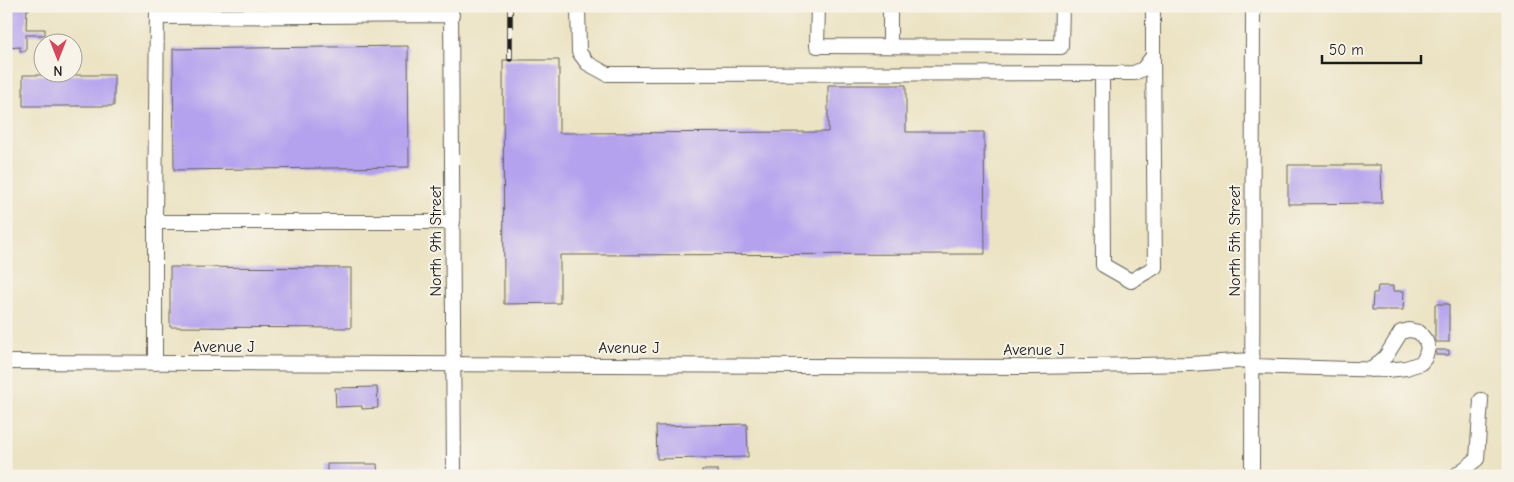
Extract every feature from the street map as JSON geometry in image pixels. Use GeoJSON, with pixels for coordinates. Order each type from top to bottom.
{"type":"FeatureCollection","features":[{"type":"Feature","properties":{"kind":"street"},"geometry":{"type":"LineString","coordinates":[[578,6],[579,52],[587,63],[607,74],[1134,73],[1144,69],[1153,56]]}},
{"type":"Feature","properties":{"kind":"street"},"geometry":{"type":"LineString","coordinates":[[818,6],[818,46],[1061,47],[1062,6],[1055,6]]}},
{"type":"Feature","properties":{"kind":"street"},"geometry":{"type":"LineString","coordinates":[[890,6],[890,46]]}},
{"type":"Feature","properties":{"kind":"street"},"geometry":{"type":"LineString","coordinates":[[1102,73],[1103,265],[1131,281],[1155,267],[1154,6]]}},
{"type":"Feature","properties":{"kind":"street","name":"North 5th Street"},"geometry":{"type":"LineString","coordinates":[[1252,476],[1253,6]]}},
{"type":"Feature","properties":{"kind":"street"},"geometry":{"type":"LineString","coordinates":[[155,363],[157,12],[452,11]]}},
{"type":"Feature","properties":{"kind":"street","name":"North 9th Street"},"geometry":{"type":"LineString","coordinates":[[452,11],[454,476]]}},
{"type":"Feature","properties":{"kind":"street"},"geometry":{"type":"LineString","coordinates":[[155,222],[453,222]]}},
{"type":"Feature","properties":{"kind":"street","name":"Avenue J"},"geometry":{"type":"LineString","coordinates":[[6,362],[1034,367],[1251,363],[1371,370]]}},
{"type":"Feature","properties":{"kind":"street"},"geometry":{"type":"LineString","coordinates":[[1455,476],[1477,459],[1481,400]]}},
{"type":"Feature","properties":{"kind":"building"},"geometry":{"type":"Polygon","coordinates":[[[6,6],[30,6],[30,9],[27,9],[26,29],[45,29],[45,32],[32,32],[32,35],[26,35],[26,51],[20,51],[20,47],[6,48],[6,6]]]}},
{"type":"Feature","properties":{"kind":"building"},"geometry":{"type":"Polygon","coordinates":[[[408,46],[409,167],[174,170],[173,49],[408,46]]]}},
{"type":"Feature","properties":{"kind":"building"},"geometry":{"type":"Polygon","coordinates":[[[503,60],[559,60],[559,133],[828,132],[828,85],[906,85],[906,132],[984,132],[985,254],[560,255],[560,303],[504,304],[503,60]]]}},
{"type":"Feature","properties":{"kind":"building"},"geometry":{"type":"Polygon","coordinates":[[[23,75],[32,75],[32,82],[82,82],[82,75],[114,75],[114,106],[23,106],[23,75]]]}},
{"type":"Feature","properties":{"kind":"building"},"geometry":{"type":"Polygon","coordinates":[[[1288,165],[1381,165],[1382,203],[1288,204],[1288,165]]]}},
{"type":"Feature","properties":{"kind":"building"},"geometry":{"type":"Polygon","coordinates":[[[170,267],[351,268],[351,328],[170,327],[170,267]]]}},
{"type":"Feature","properties":{"kind":"building"},"geometry":{"type":"Polygon","coordinates":[[[1378,286],[1393,286],[1393,291],[1404,291],[1403,310],[1372,310],[1373,293],[1377,293],[1378,286]]]}},
{"type":"Feature","properties":{"kind":"building"},"geometry":{"type":"Polygon","coordinates":[[[1435,304],[1449,304],[1449,342],[1435,342],[1435,304]]]}},
{"type":"Feature","properties":{"kind":"building"},"geometry":{"type":"Polygon","coordinates":[[[1436,350],[1449,350],[1449,355],[1436,355],[1436,350]]]}},
{"type":"Feature","properties":{"kind":"building"},"geometry":{"type":"Polygon","coordinates":[[[377,387],[378,408],[362,409],[362,406],[336,407],[335,388],[377,387]]]}},
{"type":"Feature","properties":{"kind":"building"},"geometry":{"type":"Polygon","coordinates":[[[747,424],[748,457],[657,459],[656,426],[747,424]]]}},
{"type":"Feature","properties":{"kind":"building"},"geometry":{"type":"Polygon","coordinates":[[[327,464],[377,464],[378,476],[327,476],[327,464]]]}},
{"type":"Feature","properties":{"kind":"building"},"geometry":{"type":"Polygon","coordinates":[[[702,470],[718,470],[718,476],[703,476],[702,470]]]}},
{"type":"Feature","properties":{"kind":"railway"},"geometry":{"type":"LineString","coordinates":[[510,6],[510,59]]}}]}
